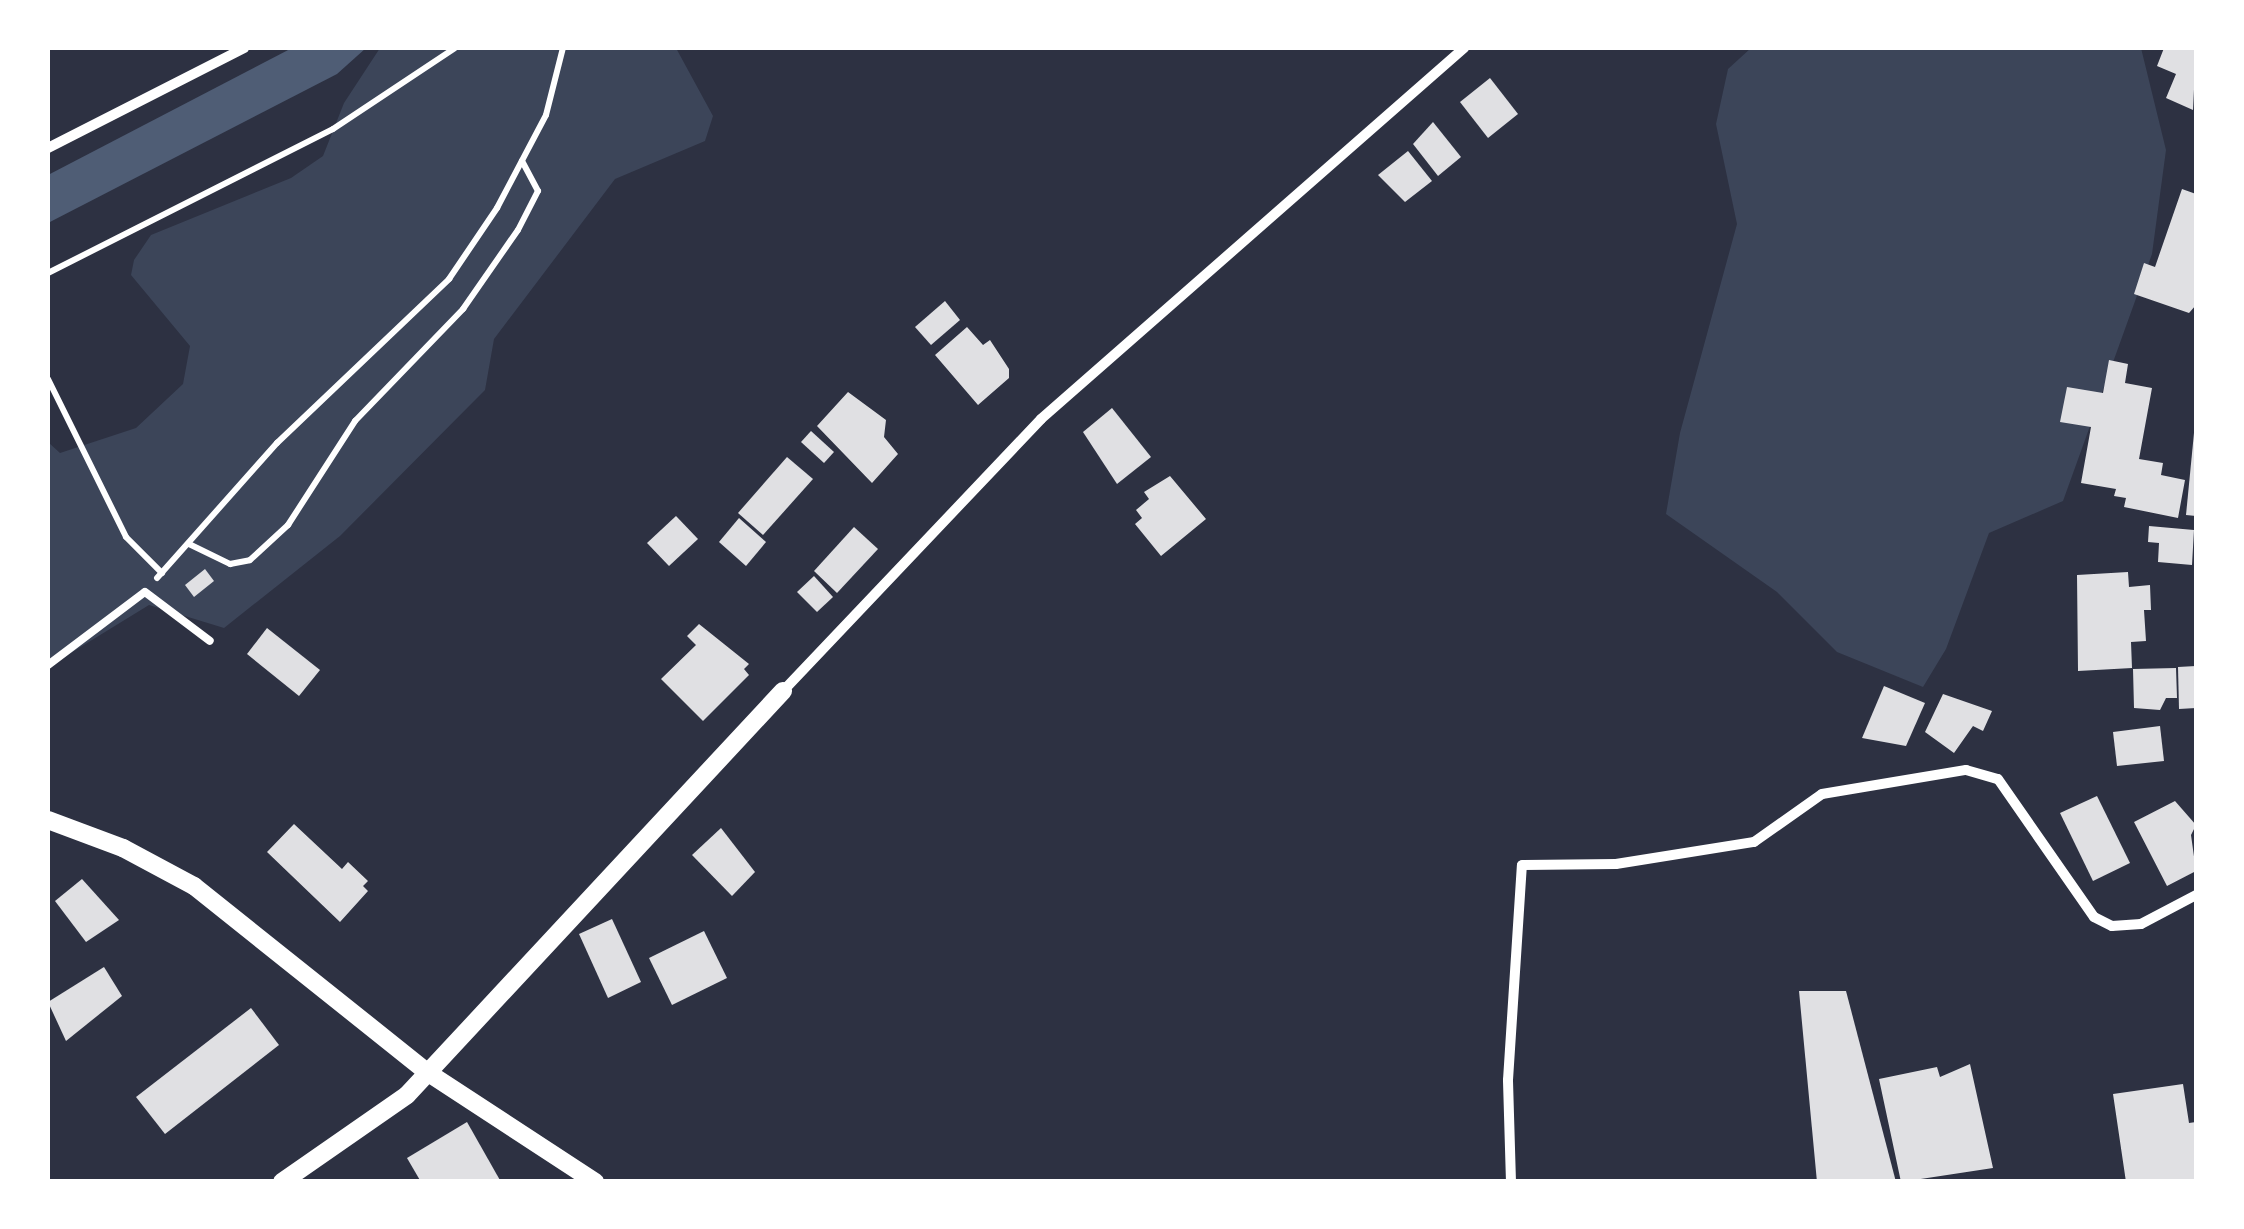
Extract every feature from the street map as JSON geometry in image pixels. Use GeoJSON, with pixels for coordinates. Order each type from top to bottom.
{"type":"FeatureCollection","features":[{"type":"Feature","properties":{"kind":"street"},"geometry":{"type":"LineString","coordinates":[[48,148],[244,48]]}},
{"type":"Feature","properties":{"kind":"street"},"geometry":{"type":"LineString","coordinates":[[282,1182],[362,1129],[427,1072],[1040,419],[1464,48]]}},
{"type":"Feature","properties":{"kind":"street"},"geometry":{"type":"LineString","coordinates":[[1511,1182],[1508,1080],[1522,865],[1616,864],[1754,842],[1822,794],[1966,770],[1998,779],[2094,917],[2112,926],[2141,924],[2196,894]]}},
{"type":"Feature","properties":{"kind":"street"},"geometry":{"type":"LineString","coordinates":[[48,820],[123,848],[194,886],[427,1072],[596,1182]]}},
{"type":"Feature","properties":{"kind":"lane"},"geometry":{"type":"LineString","coordinates":[[48,665],[144,592],[210,641]]}},
{"type":"Feature","properties":{"kind":"path"},"geometry":{"type":"LineString","coordinates":[[48,273],[334,128],[455,48]]}},
{"type":"Feature","properties":{"kind":"path"},"geometry":{"type":"LineString","coordinates":[[144,592],[276,443],[449,279],[546,115],[563,48]]}},
{"type":"Feature","properties":{"kind":"path"},"geometry":{"type":"LineString","coordinates":[[189,544],[230,564],[250,560],[288,526],[355,421],[463,310],[518,230],[538,191],[522,161]]}},
{"type":"Feature","properties":{"kind":"path"},"geometry":{"type":"LineString","coordinates":[[48,379],[126,537],[162,573]]}},
{"type":"Feature","properties":{"kind":"shaded area"},"geometry":{"type":"Polygon","coordinates":[[[292,48],[366,48],[337,74],[48,223],[48,175],[292,48]]]}},
{"type":"Feature","properties":{"kind":"shaded area"},"geometry":{"type":"Polygon","coordinates":[[[380,48],[676,48],[713,116],[705,141],[615,179],[494,339],[485,390],[340,536],[224,628],[149,605],[48,667],[48,442],[60,453],[136,428],[183,384],[190,346],[131,275],[134,260],[151,235],[291,178],[323,156],[344,103],[380,48]]]}},
{"type":"Feature","properties":{"kind":"shaded area"},"geometry":{"type":"Polygon","coordinates":[[[1751,48],[2141,48],[2166,150],[2152,254],[2063,501],[1989,533],[1946,649],[1923,687],[1837,652],[1777,592],[1666,514],[1680,433],[1737,224],[1716,124],[1728,69],[1751,48]]]}},
{"type":"Feature","properties":{"kind":"building"},"geometry":{"type":"Polygon","coordinates":[[[2164,48],[2196,48],[2193,110],[2166,98],[2176,74],[2157,66],[2164,48]]]}},
{"type":"Feature","properties":{"kind":"building"},"geometry":{"type":"Polygon","coordinates":[[[1490,78],[1518,114],[1488,138],[1460,102],[1490,78]]]}},
{"type":"Feature","properties":{"kind":"building"},"geometry":{"type":"Polygon","coordinates":[[[1433,122],[1461,157],[1438,176],[1413,144],[1433,122]]]}},
{"type":"Feature","properties":{"kind":"building"},"geometry":{"type":"Polygon","coordinates":[[[1408,151],[1432,181],[1405,202],[1378,175],[1408,151]]]}},
{"type":"Feature","properties":{"kind":"building"},"geometry":{"type":"Polygon","coordinates":[[[2182,189],[2196,194],[2196,305],[2189,313],[2134,294],[2144,263],[2155,267],[2182,189]]]}},
{"type":"Feature","properties":{"kind":"building"},"geometry":{"type":"Polygon","coordinates":[[[945,301],[960,320],[931,345],[915,327],[945,301]]]}},
{"type":"Feature","properties":{"kind":"building"},"geometry":{"type":"Polygon","coordinates":[[[967,327],[983,345],[990,340],[1009,369],[1009,378],[978,405],[935,355],[967,327]]]}},
{"type":"Feature","properties":{"kind":"building"},"geometry":{"type":"Polygon","coordinates":[[[2109,360],[2128,364],[2125,383],[2152,388],[2139,459],[2163,463],[2161,475],[2185,480],[2178,518],[2124,507],[2126,498],[2114,496],[2116,489],[2081,483],[2091,427],[2060,422],[2067,387],[2103,393],[2109,360]]]}},
{"type":"Feature","properties":{"kind":"building"},"geometry":{"type":"Polygon","coordinates":[[[848,392],[886,420],[884,437],[898,454],[872,483],[817,426],[848,392]]]}},
{"type":"Feature","properties":{"kind":"building"},"geometry":{"type":"Polygon","coordinates":[[[1112,408],[1151,457],[1117,484],[1083,432],[1112,408]]]}},
{"type":"Feature","properties":{"kind":"building"},"geometry":{"type":"Polygon","coordinates":[[[811,431],[834,452],[824,463],[801,442],[811,431]]]}},
{"type":"Feature","properties":{"kind":"building"},"geometry":{"type":"Polygon","coordinates":[[[2196,433],[2196,516],[2186,515],[2196,433]]]}},
{"type":"Feature","properties":{"kind":"building"},"geometry":{"type":"Polygon","coordinates":[[[787,457],[813,479],[763,535],[738,513],[787,457]]]}},
{"type":"Feature","properties":{"kind":"building"},"geometry":{"type":"Polygon","coordinates":[[[1170,476],[1206,519],[1161,556],[1135,524],[1142,518],[1136,510],[1149,499],[1144,492],[1170,476]]]}},
{"type":"Feature","properties":{"kind":"building"},"geometry":{"type":"Polygon","coordinates":[[[676,516],[698,539],[669,566],[647,543],[676,516]]]}},
{"type":"Feature","properties":{"kind":"building"},"geometry":{"type":"Polygon","coordinates":[[[739,518],[766,542],[746,566],[719,542],[739,518]]]}},
{"type":"Feature","properties":{"kind":"building"},"geometry":{"type":"Polygon","coordinates":[[[2149,526],[2194,530],[2192,565],[2158,562],[2159,543],[2148,542],[2149,526]]]}},
{"type":"Feature","properties":{"kind":"building"},"geometry":{"type":"Polygon","coordinates":[[[854,527],[878,549],[837,593],[814,571],[854,527]]]}},
{"type":"Feature","properties":{"kind":"building"},"geometry":{"type":"Polygon","coordinates":[[[205,569],[214,581],[194,597],[185,585],[205,569]]]}},
{"type":"Feature","properties":{"kind":"building"},"geometry":{"type":"Polygon","coordinates":[[[2128,572],[2129,587],[2150,585],[2151,610],[2144,610],[2146,641],[2131,642],[2132,668],[2078,671],[2077,575],[2128,572]]]}},
{"type":"Feature","properties":{"kind":"building"},"geometry":{"type":"Polygon","coordinates":[[[814,576],[833,597],[817,612],[797,592],[814,576]]]}},
{"type":"Feature","properties":{"kind":"building"},"geometry":{"type":"Polygon","coordinates":[[[699,624],[749,664],[744,669],[749,675],[703,721],[661,679],[696,645],[687,636],[699,624]]]}},
{"type":"Feature","properties":{"kind":"building"},"geometry":{"type":"Polygon","coordinates":[[[267,628],[320,670],[299,696],[247,654],[267,628]]]}},
{"type":"Feature","properties":{"kind":"building"},"geometry":{"type":"Polygon","coordinates":[[[2196,666],[2196,708],[2179,709],[2178,667],[2196,666]]]}},
{"type":"Feature","properties":{"kind":"building"},"geometry":{"type":"Polygon","coordinates":[[[2176,668],[2177,698],[2166,698],[2160,710],[2134,708],[2133,669],[2176,668]]]}},
{"type":"Feature","properties":{"kind":"building"},"geometry":{"type":"Polygon","coordinates":[[[1884,686],[1925,703],[1906,746],[1862,738],[1884,686]]]}},
{"type":"Feature","properties":{"kind":"building"},"geometry":{"type":"Polygon","coordinates":[[[1943,694],[1992,711],[1983,731],[1973,726],[1954,753],[1925,732],[1943,694]]]}},
{"type":"Feature","properties":{"kind":"building"},"geometry":{"type":"Polygon","coordinates":[[[2160,726],[2164,761],[2117,766],[2113,732],[2160,726]]]}},
{"type":"Feature","properties":{"kind":"building"},"geometry":{"type":"Polygon","coordinates":[[[2097,796],[2130,863],[2093,881],[2060,813],[2097,796]]]}},
{"type":"Feature","properties":{"kind":"building"},"geometry":{"type":"Polygon","coordinates":[[[2175,801],[2196,825],[2191,835],[2196,871],[2167,886],[2134,822],[2175,801]]]}},
{"type":"Feature","properties":{"kind":"building"},"geometry":{"type":"Polygon","coordinates":[[[294,824],[342,869],[348,862],[368,881],[363,886],[368,891],[340,922],[267,852],[294,824]]]}},
{"type":"Feature","properties":{"kind":"building"},"geometry":{"type":"Polygon","coordinates":[[[721,828],[755,872],[732,896],[692,855],[721,828]]]}},
{"type":"Feature","properties":{"kind":"building"},"geometry":{"type":"Polygon","coordinates":[[[82,879],[119,920],[86,942],[55,901],[82,879]]]}},
{"type":"Feature","properties":{"kind":"building"},"geometry":{"type":"Polygon","coordinates":[[[612,919],[641,982],[608,998],[579,934],[612,919]]]}},
{"type":"Feature","properties":{"kind":"building"},"geometry":{"type":"Polygon","coordinates":[[[704,931],[727,978],[672,1005],[649,958],[704,931]]]}},
{"type":"Feature","properties":{"kind":"building"},"geometry":{"type":"Polygon","coordinates":[[[104,967],[122,996],[66,1041],[48,1002],[104,967]]]}},
{"type":"Feature","properties":{"kind":"building"},"geometry":{"type":"Polygon","coordinates":[[[1799,991],[1846,991],[1896,1182],[1817,1182],[1799,991]]]}},
{"type":"Feature","properties":{"kind":"building"},"geometry":{"type":"Polygon","coordinates":[[[251,1008],[279,1045],[165,1134],[136,1097],[251,1008]]]}},
{"type":"Feature","properties":{"kind":"building"},"geometry":{"type":"Polygon","coordinates":[[[1970,1064],[1993,1168],[1901,1182],[1879,1079],[1937,1067],[1940,1077],[1970,1064]]]}},
{"type":"Feature","properties":{"kind":"building"},"geometry":{"type":"Polygon","coordinates":[[[2183,1084],[2189,1123],[2196,1122],[2196,1182],[2126,1182],[2113,1094],[2183,1084]]]}},
{"type":"Feature","properties":{"kind":"building"},"geometry":{"type":"Polygon","coordinates":[[[467,1122],[501,1182],[421,1182],[407,1158],[467,1122]]]}}]}
